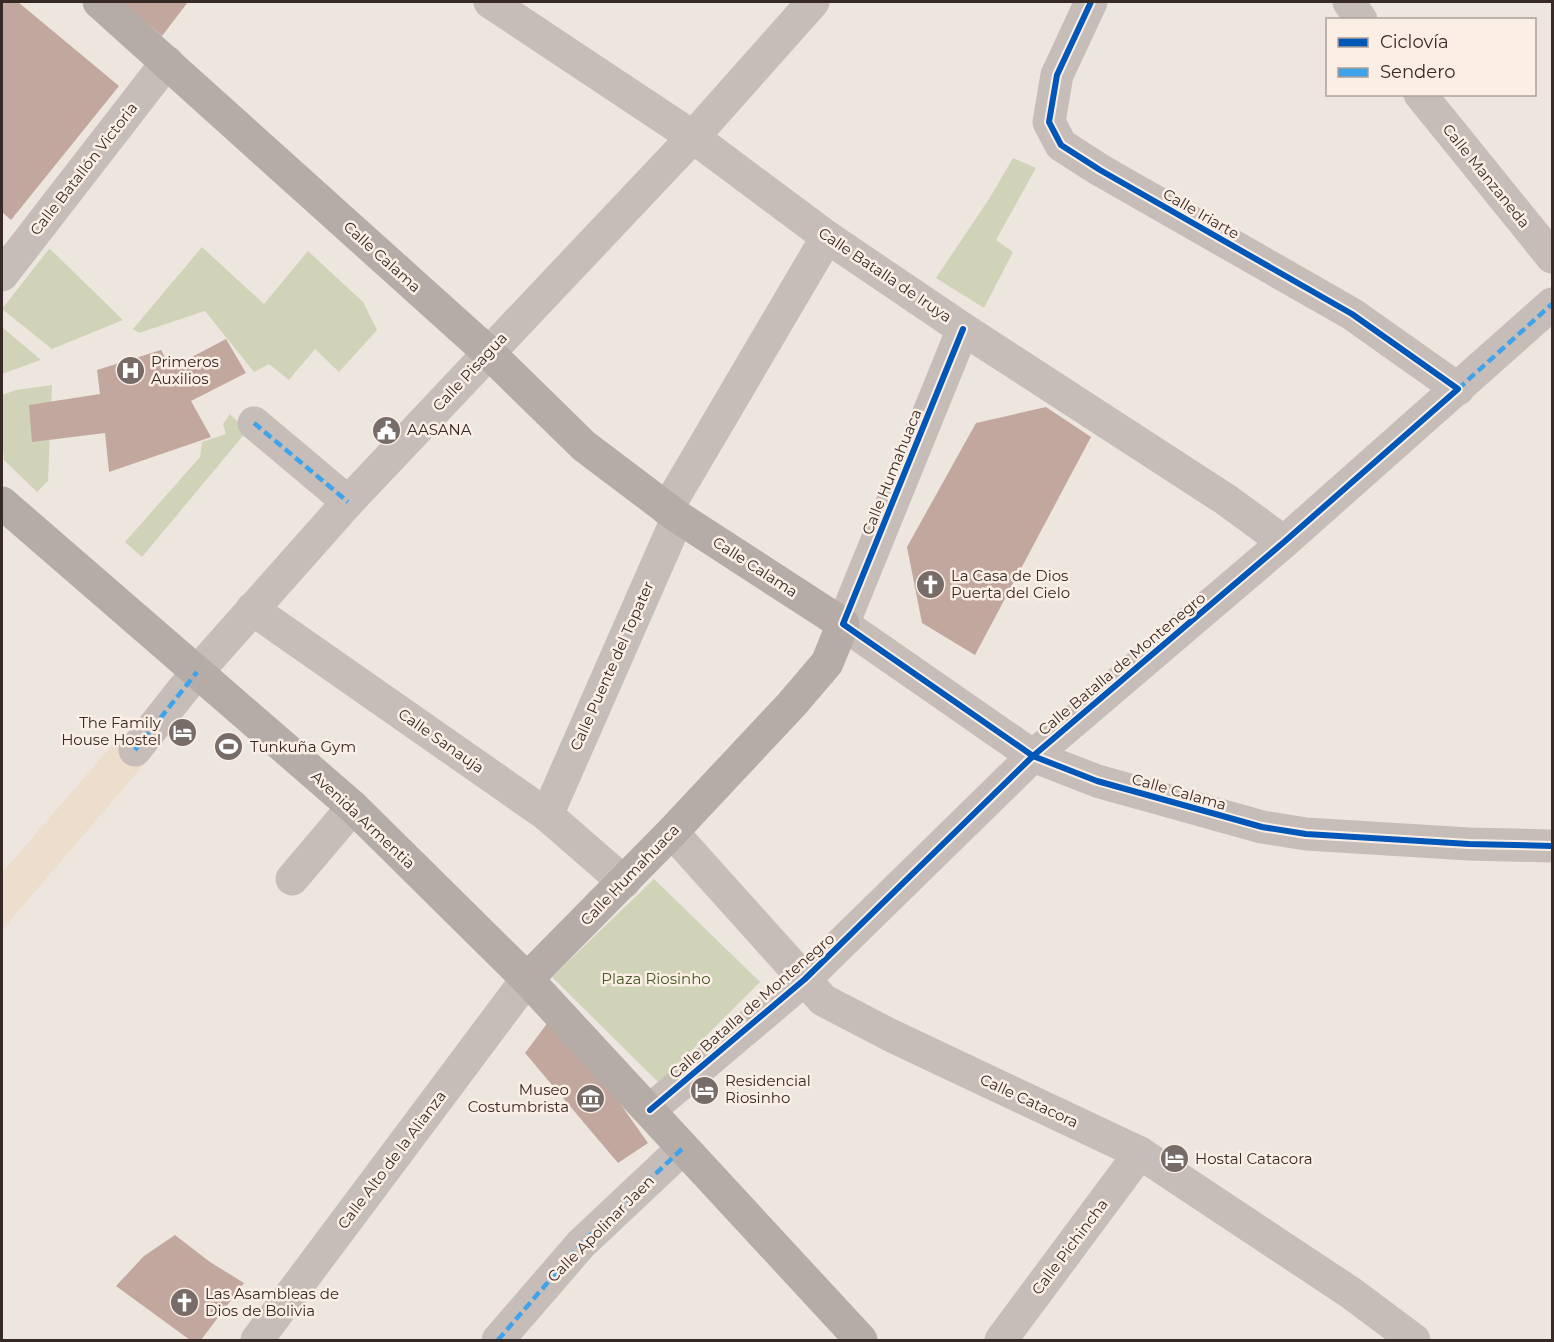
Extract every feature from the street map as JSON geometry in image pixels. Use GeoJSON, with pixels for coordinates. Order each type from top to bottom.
{"type":"FeatureCollection","features":[{"type":"Feature","properties":{"kind":"main road","name":"Calle Calama"},"geometry":{"type":"LineString","coordinates":[[99,2],[488,352],[584,446],[673,513],[843,624]]}},
{"type":"Feature","properties":{"kind":"main road","name":"Avenida Armentia"},"geometry":{"type":"LineString","coordinates":[[2,503],[353,807],[527,979],[861,1341]]}},
{"type":"Feature","properties":{"kind":"main road","name":"Calle Humahuaca"},"geometry":{"type":"LineString","coordinates":[[527,979],[624,882],[792,704],[827,663],[843,624]]}},
{"type":"Feature","properties":{"kind":"street","name":"Calle Batalla de Iruya"},"geometry":{"type":"LineString","coordinates":[[490,2],[693,137],[826,237],[1225,499],[1284,542]]}},
{"type":"Feature","properties":{"kind":"street","name":"Calle Pisagua"},"geometry":{"type":"LineString","coordinates":[[135,750],[197,672],[348,502],[693,137],[813,2]]}},
{"type":"Feature","properties":{"kind":"street","name":"Calle Iriarte"},"geometry":{"type":"LineString","coordinates":[[1091,2],[1057,75],[1049,122],[1061,145],[1100,170],[1352,314],[1458,389]]}},
{"type":"Feature","properties":{"kind":"street"},"geometry":{"type":"LineString","coordinates":[[1349,2],[1360,18]]}},
{"type":"Feature","properties":{"kind":"street","name":"Calle Batallón Victoria"},"geometry":{"type":"LineString","coordinates":[[2,275],[167,62]]}},
{"type":"Feature","properties":{"kind":"street","name":"Calle Manzaneda"},"geometry":{"type":"LineString","coordinates":[[1422,96],[1552,257]]}},
{"type":"Feature","properties":{"kind":"street","name":"Calle Puente del Topater"},"geometry":{"type":"LineString","coordinates":[[547,814],[673,513],[826,237]]}},
{"type":"Feature","properties":{"kind":"street","name":"Calle Batalla de Montenegro"},"geometry":{"type":"LineString","coordinates":[[650,1110],[806,979],[1033,756],[1284,542],[1552,304]]}},
{"type":"Feature","properties":{"kind":"street","name":"Calle Humahuaca"},"geometry":{"type":"LineString","coordinates":[[843,624],[963,328]]}},
{"type":"Feature","properties":{"kind":"street"},"geometry":{"type":"LineString","coordinates":[[254,423],[348,502]]}},
{"type":"Feature","properties":{"kind":"street","name":"Calle Sanauja"},"geometry":{"type":"LineString","coordinates":[[252,609],[547,814],[624,882]]}},
{"type":"Feature","properties":{"kind":"street","name":"Calle Calama"},"geometry":{"type":"LineString","coordinates":[[843,624],[1033,756],[1096,781],[1262,827],[1305,834],[1468,844],[1552,846]]}},
{"type":"Feature","properties":{"kind":"street"},"geometry":{"type":"LineString","coordinates":[[292,879],[353,807]]}},
{"type":"Feature","properties":{"kind":"street","name":"Calle Catacora"},"geometry":{"type":"LineString","coordinates":[[672,832],[823,1000],[890,1035],[1140,1153],[1351,1293],[1414,1341]]}},
{"type":"Feature","properties":{"kind":"street","name":"Calle Alto de la Alianza"},"geometry":{"type":"LineString","coordinates":[[257,1341],[527,979]]}},
{"type":"Feature","properties":{"kind":"street","name":"Calle Apolinar Jaen"},"geometry":{"type":"LineString","coordinates":[[498,1341],[581,1244],[683,1148]]}},
{"type":"Feature","properties":{"kind":"street","name":"Calle Pichincha"},"geometry":{"type":"LineString","coordinates":[[1001,1341],[1140,1153]]}},
{"type":"Feature","properties":{"kind":"green space"},"geometry":{"type":"Polygon","coordinates":[[[1013,158],[1036,168],[996,240],[1013,252],[984,308],[936,278],[989,199],[1013,158]]]}},
{"type":"Feature","properties":{"kind":"green space"},"geometry":{"type":"Polygon","coordinates":[[[202,247],[264,304],[308,251],[363,302],[377,330],[339,372],[315,349],[289,380],[269,364],[254,372],[205,311],[139,333],[133,329],[202,247]]]}},
{"type":"Feature","properties":{"kind":"green space"},"geometry":{"type":"Polygon","coordinates":[[[49,249],[123,320],[52,349],[2,309],[49,249]]]}},
{"type":"Feature","properties":{"kind":"green space"},"geometry":{"type":"Polygon","coordinates":[[[2,327],[41,360],[2,374],[2,327]]]}},
{"type":"Feature","properties":{"kind":"green space"},"geometry":{"type":"Polygon","coordinates":[[[52,385],[48,481],[37,492],[4,460],[2,395],[16,390],[52,385]]]}},
{"type":"Feature","properties":{"kind":"green space"},"geometry":{"type":"Polygon","coordinates":[[[230,414],[247,431],[142,557],[125,542],[200,457],[202,442],[226,434],[223,424],[230,414]]]}},
{"type":"Feature","properties":{"kind":"green space","name":"Plaza Riosinho"},"geometry":{"type":"Polygon","coordinates":[[[654,879],[760,982],[659,1083],[552,977],[654,879]]]}},
{"type":"Feature","properties":{"kind":"shaded area"},"geometry":{"type":"Polygon","coordinates":[[[120,736],[146,762],[2,930],[2,873],[120,736]]]}},
{"type":"Feature","properties":{"kind":"building"},"geometry":{"type":"Polygon","coordinates":[[[2,2],[18,2],[119,86],[11,220],[2,212],[2,2]]]}},
{"type":"Feature","properties":{"kind":"building"},"geometry":{"type":"Polygon","coordinates":[[[122,2],[188,2],[162,36],[122,2]]]}},
{"type":"Feature","properties":{"kind":"building"},"geometry":{"type":"Polygon","coordinates":[[[226,339],[246,373],[191,401],[211,437],[109,472],[105,433],[32,442],[29,405],[100,394],[97,370],[161,350],[171,368],[226,339]]]}},
{"type":"Feature","properties":{"kind":"building"},"geometry":{"type":"Polygon","coordinates":[[[1046,407],[1091,437],[975,655],[922,623],[907,547],[976,423],[1046,407]]]}},
{"type":"Feature","properties":{"kind":"building","name":"Museo Costumbrista"},"geometry":{"type":"Polygon","coordinates":[[[561,1020],[648,1143],[618,1163],[525,1053],[549,1021],[561,1020]]]}},
{"type":"Feature","properties":{"kind":"building","name":"Las Asambleas de Dios de Bolivia"},"geometry":{"type":"Polygon","coordinates":[[[175,1235],[210,1262],[244,1283],[201,1340],[190,1340],[116,1286],[144,1256],[175,1235]]]}},
{"type":"Feature","properties":{"kind":"marked path"},"geometry":{"type":"LineString","coordinates":[[1458,389],[1552,304]]}},
{"type":"Feature","properties":{"kind":"marked path"},"geometry":{"type":"LineString","coordinates":[[254,423],[348,502]]}},
{"type":"Feature","properties":{"kind":"marked path"},"geometry":{"type":"LineString","coordinates":[[135,750],[197,672]]}},
{"type":"Feature","properties":{"kind":"marked path"},"geometry":{"type":"LineString","coordinates":[[498,1340],[581,1244],[683,1148]]}},
{"type":"Feature","properties":{"kind":"cycle path"},"geometry":{"type":"LineString","coordinates":[[650,1110],[805,979],[1033,756],[1284,542],[1458,389],[1352,314],[1100,170],[1061,145],[1049,122],[1057,75],[1091,2]]}},
{"type":"Feature","properties":{"kind":"cycle path"},"geometry":{"type":"LineString","coordinates":[[963,329],[843,624],[1033,756],[1097,781],[1262,827],[1306,834],[1469,844],[1552,846]]}},
{"type":"Feature","properties":{"kind":"place","name":"Primeros Auxilios"},"geometry":{"type":"Point","coordinates":[130,371]}},
{"type":"Feature","properties":{"kind":"place","name":"AASANA"},"geometry":{"type":"Point","coordinates":[386,430]}},
{"type":"Feature","properties":{"kind":"place","name":"La Casa de Dios Puerta del Cielo"},"geometry":{"type":"Point","coordinates":[930,585]}},
{"type":"Feature","properties":{"kind":"place","name":"The Family House Hostel"},"geometry":{"type":"Point","coordinates":[182,732]}},
{"type":"Feature","properties":{"kind":"place","name":"Tunkuña Gym"},"geometry":{"type":"Point","coordinates":[229,747]}},
{"type":"Feature","properties":{"kind":"place","name":"Residencial Riosinho"},"geometry":{"type":"Point","coordinates":[704,1090]}},
{"type":"Feature","properties":{"kind":"place","name":"Museo Costumbrista"},"geometry":{"type":"Point","coordinates":[590,1099]}},
{"type":"Feature","properties":{"kind":"place","name":"Hostal Catacora"},"geometry":{"type":"Point","coordinates":[1174,1159]}},
{"type":"Feature","properties":{"kind":"place","name":"Las Asambleas de Dios de Bolivia"},"geometry":{"type":"Point","coordinates":[184,1303]}}]}
